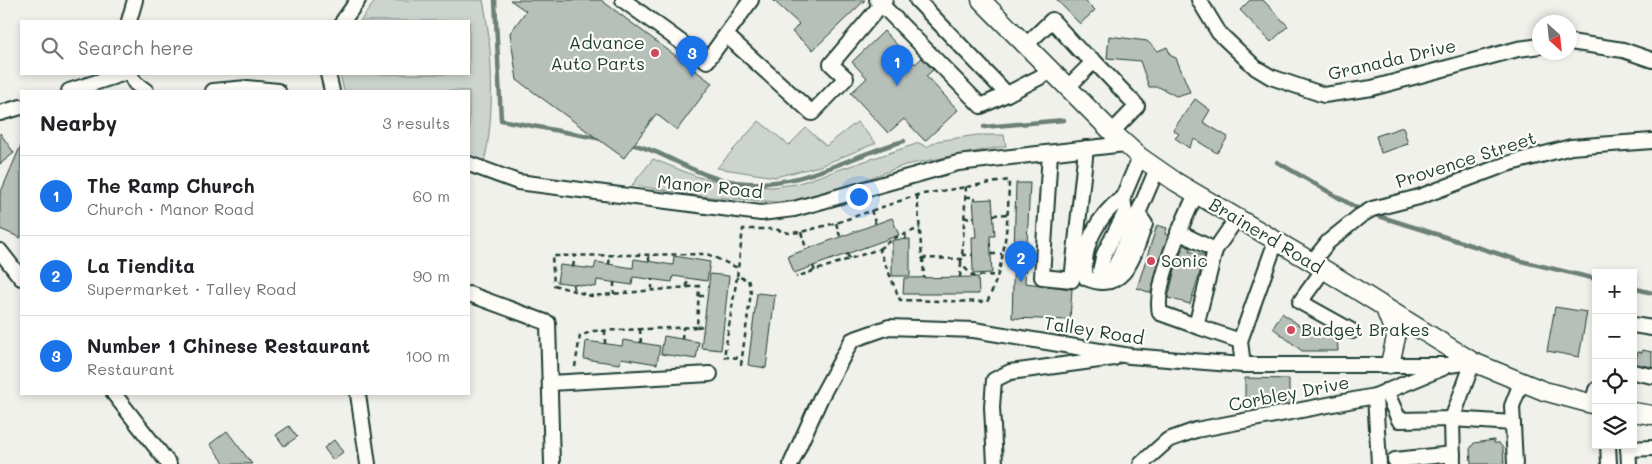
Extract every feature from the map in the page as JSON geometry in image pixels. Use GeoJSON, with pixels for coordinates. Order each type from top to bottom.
{"type":"FeatureCollection","features":[{"type":"Feature","properties":{"kind":"main road","name":"Brainerd Road"},"geometry":{"type":"LineString","coordinates":[[980,0],[1118,138],[1157,169],[1384,306],[1472,362],[1521,383],[1592,400]]}},
{"type":"Feature","properties":{"kind":"main road"},"geometry":{"type":"LineString","coordinates":[[1384,306],[1396,337],[1390,364]]}},
{"type":"Feature","properties":{"kind":"main road"},"geometry":{"type":"LineString","coordinates":[[1637,413],[1652,415]]}},
{"type":"Feature","properties":{"kind":"street"},"geometry":{"type":"LineString","coordinates":[[129,20],[135,0]]}},
{"type":"Feature","properties":{"kind":"street"},"geometry":{"type":"LineString","coordinates":[[343,20],[358,0]]}},
{"type":"Feature","properties":{"kind":"street"},"geometry":{"type":"LineString","coordinates":[[623,0],[707,61],[751,0]]}},
{"type":"Feature","properties":{"kind":"street"},"geometry":{"type":"LineString","coordinates":[[917,0],[1007,94]]}},
{"type":"Feature","properties":{"kind":"street","name":"Granada Drive"},"geometry":{"type":"LineString","coordinates":[[1199,0],[1219,33],[1256,68],[1271,77],[1324,95],[1372,88],[1518,49],[1532,47]]}},
{"type":"Feature","properties":{"kind":"street"},"geometry":{"type":"LineString","coordinates":[[726,35],[812,113],[846,78],[830,64],[881,1],[981,106],[1052,72]]}},
{"type":"Feature","properties":{"kind":"street"},"geometry":{"type":"LineString","coordinates":[[1026,45],[1052,20],[1079,50],[1094,61],[1137,106],[1118,138]]}},
{"type":"Feature","properties":{"kind":"street"},"geometry":{"type":"LineString","coordinates":[[1577,43],[1624,50],[1652,60]]}},
{"type":"Feature","properties":{"kind":"street"},"geometry":{"type":"LineString","coordinates":[[1068,87],[1094,61]]}},
{"type":"Feature","properties":{"kind":"street"},"geometry":{"type":"LineString","coordinates":[[72,90],[119,75]]}},
{"type":"Feature","properties":{"kind":"street"},"geometry":{"type":"LineString","coordinates":[[131,75],[135,83],[145,90]]}},
{"type":"Feature","properties":{"kind":"street"},"geometry":{"type":"LineString","coordinates":[[328,75],[332,90]]}},
{"type":"Feature","properties":{"kind":"street"},"geometry":{"type":"LineString","coordinates":[[224,90],[247,88],[268,90]]}},
{"type":"Feature","properties":{"kind":"street"},"geometry":{"type":"LineString","coordinates":[[0,114],[20,107]]}},
{"type":"Feature","properties":{"kind":"street","name":"Manor Road"},"geometry":{"type":"LineString","coordinates":[[470,164],[518,182],[761,213],[794,209],[958,162],[1086,148],[1118,138]]}},
{"type":"Feature","properties":{"kind":"street","name":"Provence Street"},"geometry":{"type":"LineString","coordinates":[[1352,331],[1300,302],[1328,242],[1366,213],[1419,198],[1508,164],[1571,147],[1652,141]]}},
{"type":"Feature","properties":{"kind":"street"},"geometry":{"type":"LineString","coordinates":[[1050,153],[1042,277],[1072,280],[1086,148]]}},
{"type":"Feature","properties":{"kind":"street"},"geometry":{"type":"LineString","coordinates":[[1109,281],[1100,271],[1104,254],[1125,213],[1123,197],[1140,157]]}},
{"type":"Feature","properties":{"kind":"street"},"geometry":{"type":"LineString","coordinates":[[1109,281],[1157,169]]}},
{"type":"Feature","properties":{"kind":"street"},"geometry":{"type":"LineString","coordinates":[[1196,194],[1178,232],[1158,305],[1160,313],[1240,341]]}},
{"type":"Feature","properties":{"kind":"street"},"geometry":{"type":"LineString","coordinates":[[1109,281],[1098,283],[1086,278],[1083,263],[1092,233],[1108,208],[1123,197]]}},
{"type":"Feature","properties":{"kind":"street"},"geometry":{"type":"LineString","coordinates":[[1196,326],[1216,250],[1238,218]]}},
{"type":"Feature","properties":{"kind":"street"},"geometry":{"type":"LineString","coordinates":[[1178,232],[1216,250]]}},
{"type":"Feature","properties":{"kind":"street"},"geometry":{"type":"LineString","coordinates":[[1243,365],[1240,341],[1276,241]]}},
{"type":"Feature","properties":{"kind":"street"},"geometry":{"type":"LineString","coordinates":[[0,251],[20,277]]}},
{"type":"Feature","properties":{"kind":"street"},"geometry":{"type":"LineString","coordinates":[[470,294],[548,323],[552,464]]}},
{"type":"Feature","properties":{"kind":"street","name":"Talley Road"},"geometry":{"type":"LineString","coordinates":[[791,464],[821,397],[852,340],[889,326],[974,330],[1130,356],[1243,365],[1390,364],[1448,366],[1472,362]]}},
{"type":"Feature","properties":{"kind":"street"},"geometry":{"type":"LineString","coordinates":[[1637,326],[1652,328]]}},
{"type":"Feature","properties":{"kind":"street"},"geometry":{"type":"LineString","coordinates":[[995,464],[992,407],[994,380],[1010,372],[1130,356]]}},
{"type":"Feature","properties":{"kind":"street"},"geometry":{"type":"LineString","coordinates":[[1395,460],[1453,459],[1452,419],[1472,362]]}},
{"type":"Feature","properties":{"kind":"street","name":"Corbley Drive"},"geometry":{"type":"LineString","coordinates":[[1141,464],[1168,440],[1196,430],[1381,394],[1448,366]]}},
{"type":"Feature","properties":{"kind":"street"},"geometry":{"type":"LineString","coordinates":[[1637,373],[1652,376]]}},
{"type":"Feature","properties":{"kind":"street"},"geometry":{"type":"LineString","coordinates":[[550,383],[710,374]]}},
{"type":"Feature","properties":{"kind":"street"},"geometry":{"type":"LineString","coordinates":[[1515,464],[1512,406],[1521,383]]}},
{"type":"Feature","properties":{"kind":"street"},"geometry":{"type":"LineString","coordinates":[[1381,394],[1399,420],[1452,419],[1513,423]]}},
{"type":"Feature","properties":{"kind":"street"},"geometry":{"type":"LineString","coordinates":[[1380,464],[1381,394]]}},
{"type":"Feature","properties":{"kind":"street"},"geometry":{"type":"LineString","coordinates":[[115,395],[169,464]]}},
{"type":"Feature","properties":{"kind":"street"},"geometry":{"type":"LineString","coordinates":[[358,395],[368,464]]}},
{"type":"Feature","properties":{"kind":"street"},"geometry":{"type":"LineString","coordinates":[[1637,447],[1652,448]]}},
{"type":"Feature","properties":{"kind":"street"},"geometry":{"type":"LineString","coordinates":[[1608,449],[1608,464]]}},
{"type":"Feature","properties":{"kind":"street"},"geometry":{"type":"LineString","coordinates":[[1628,449],[1629,464]]}},
{"type":"Feature","properties":{"kind":"path"},"geometry":{"type":"LineString","coordinates":[[742,358],[724,357],[743,229],[776,229],[789,233],[801,232],[836,223],[917,195],[966,185],[1009,180],[1008,214],[1002,254],[998,275],[987,302],[900,300],[879,249]]}},
{"type":"Feature","properties":{"kind":"path"},"geometry":{"type":"LineString","coordinates":[[960,277],[966,185]]}},
{"type":"Feature","properties":{"kind":"path"},"geometry":{"type":"LineString","coordinates":[[917,195],[924,278]]}},
{"type":"Feature","properties":{"kind":"path"},"geometry":{"type":"LineString","coordinates":[[966,197],[974,197],[975,200]]}},
{"type":"Feature","properties":{"kind":"path"},"geometry":{"type":"LineString","coordinates":[[871,210],[876,224]]}},
{"type":"Feature","properties":{"kind":"path"},"geometry":{"type":"LineString","coordinates":[[994,215],[1008,214]]}},
{"type":"Feature","properties":{"kind":"path"},"geometry":{"type":"LineString","coordinates":[[964,218],[974,217]]}},
{"type":"Feature","properties":{"kind":"path"},"geometry":{"type":"LineString","coordinates":[[836,223],[840,236]]}},
{"type":"Feature","properties":{"kind":"path"},"geometry":{"type":"LineString","coordinates":[[796,277],[879,249],[892,239],[920,228]]}},
{"type":"Feature","properties":{"kind":"path"},"geometry":{"type":"LineString","coordinates":[[801,232],[806,248]]}},
{"type":"Feature","properties":{"kind":"path"},"geometry":{"type":"LineString","coordinates":[[905,240],[906,234]]}},
{"type":"Feature","properties":{"kind":"path"},"geometry":{"type":"LineString","coordinates":[[683,258],[684,253]]}},
{"type":"Feature","properties":{"kind":"path"},"geometry":{"type":"LineString","coordinates":[[649,254],[649,261]]}},
{"type":"Feature","properties":{"kind":"path"},"geometry":{"type":"LineString","coordinates":[[697,327],[699,286],[591,296],[554,285],[552,256],[707,254],[738,268]]}},
{"type":"Feature","properties":{"kind":"path"},"geometry":{"type":"LineString","coordinates":[[847,254],[850,259]]}},
{"type":"Feature","properties":{"kind":"path"},"geometry":{"type":"LineString","coordinates":[[923,258],[962,257],[973,254]]}},
{"type":"Feature","properties":{"kind":"path"},"geometry":{"type":"LineString","coordinates":[[991,254],[1002,254]]}},
{"type":"Feature","properties":{"kind":"path"},"geometry":{"type":"LineString","coordinates":[[609,264],[610,255]]}},
{"type":"Feature","properties":{"kind":"path"},"geometry":{"type":"LineString","coordinates":[[573,267],[575,256]]}},
{"type":"Feature","properties":{"kind":"path"},"geometry":{"type":"LineString","coordinates":[[961,264],[973,276],[998,275]]}},
{"type":"Feature","properties":{"kind":"path"},"geometry":{"type":"LineString","coordinates":[[813,266],[815,271]]}},
{"type":"Feature","properties":{"kind":"path"},"geometry":{"type":"LineString","coordinates":[[737,277],[748,279],[751,292],[740,365]]}},
{"type":"Feature","properties":{"kind":"path"},"geometry":{"type":"LineString","coordinates":[[686,287],[687,278]]}},
{"type":"Feature","properties":{"kind":"path"},"geometry":{"type":"LineString","coordinates":[[652,279],[652,290]]}},
{"type":"Feature","properties":{"kind":"path"},"geometry":{"type":"LineString","coordinates":[[614,282],[614,294]]}},
{"type":"Feature","properties":{"kind":"path"},"geometry":{"type":"LineString","coordinates":[[573,284],[574,291]]}},
{"type":"Feature","properties":{"kind":"path"},"geometry":{"type":"LineString","coordinates":[[699,296],[707,296]]}},
{"type":"Feature","properties":{"kind":"path"},"geometry":{"type":"LineString","coordinates":[[575,368],[580,336],[593,331],[704,326]]}},
{"type":"Feature","properties":{"kind":"path"},"geometry":{"type":"LineString","coordinates":[[682,339],[683,327]]}},
{"type":"Feature","properties":{"kind":"path"},"geometry":{"type":"LineString","coordinates":[[640,329],[641,343]]}},
{"type":"Feature","properties":{"kind":"path"},"geometry":{"type":"LineString","coordinates":[[605,330],[605,344]]}},
{"type":"Feature","properties":{"kind":"shaded area"},"geometry":{"type":"Polygon","coordinates":[[[376,0],[483,0],[491,60],[490,125],[484,163],[470,156],[470,90],[344,90],[340,75],[470,75],[470,20],[361,20],[376,0]]]}},
{"type":"Feature","properties":{"kind":"shaded area"},"geometry":{"type":"Polygon","coordinates":[[[759,121],[789,145],[806,128],[826,146],[857,122],[876,143],[820,166],[775,177],[717,168],[759,121]]]}},
{"type":"Feature","properties":{"kind":"shaded area"},"geometry":{"type":"Polygon","coordinates":[[[977,135],[1004,135],[1006,146],[905,165],[848,186],[789,203],[699,196],[632,185],[653,159],[698,177],[737,185],[772,187],[796,184],[919,143],[927,147],[937,141],[977,135]]]}},
{"type":"Feature","properties":{"kind":"building"},"geometry":{"type":"Polygon","coordinates":[[[510,0],[601,0],[712,83],[677,130],[656,114],[624,158],[517,80],[510,33],[526,11],[510,0]]]}},
{"type":"Feature","properties":{"kind":"building"},"geometry":{"type":"Polygon","coordinates":[[[773,0],[865,0],[813,50],[792,32],[799,24],[773,0]]]}},
{"type":"Feature","properties":{"kind":"building"},"geometry":{"type":"Polygon","coordinates":[[[1057,0],[1085,0],[1095,10],[1080,24],[1057,0]]]}},
{"type":"Feature","properties":{"kind":"building"},"geometry":{"type":"Polygon","coordinates":[[[1250,0],[1263,0],[1288,26],[1271,42],[1240,10],[1250,0]]]}},
{"type":"Feature","properties":{"kind":"building"},"geometry":{"type":"Polygon","coordinates":[[[884,31],[915,64],[922,58],[933,70],[926,76],[958,110],[925,141],[904,119],[888,133],[851,93],[867,78],[852,62],[884,31]]]}},
{"type":"Feature","properties":{"kind":"building"},"geometry":{"type":"Polygon","coordinates":[[[1109,36],[1147,41],[1158,51],[1167,47],[1171,56],[1176,58],[1190,92],[1176,96],[1159,87],[1149,87],[1140,61],[1107,58],[1109,36]]]}},
{"type":"Feature","properties":{"kind":"building"},"geometry":{"type":"Polygon","coordinates":[[[1195,99],[1210,110],[1203,122],[1228,137],[1217,153],[1194,139],[1189,148],[1175,138],[1179,134],[1173,130],[1195,99]]]}},
{"type":"Feature","properties":{"kind":"building"},"geometry":{"type":"Polygon","coordinates":[[[1403,127],[1408,144],[1381,153],[1376,136],[1403,127]]]}},
{"type":"Feature","properties":{"kind":"building"},"geometry":{"type":"Polygon","coordinates":[[[0,133],[14,153],[0,164],[0,133]]]}},
{"type":"Feature","properties":{"kind":"building"},"geometry":{"type":"Polygon","coordinates":[[[20,147],[20,238],[0,229],[0,194],[20,147]]]}},
{"type":"Feature","properties":{"kind":"building"},"geometry":{"type":"Polygon","coordinates":[[[1016,183],[1030,183],[1025,283],[1072,289],[1070,320],[1012,318],[1016,183]]]}},
{"type":"Feature","properties":{"kind":"building"},"geometry":{"type":"Polygon","coordinates":[[[992,199],[995,236],[990,236],[992,273],[973,274],[972,237],[976,237],[973,200],[992,199]]]}},
{"type":"Feature","properties":{"kind":"building"},"geometry":{"type":"Polygon","coordinates":[[[892,218],[899,235],[794,273],[788,256],[892,218]]]}},
{"type":"Feature","properties":{"kind":"building","name":"Sonic"},"geometry":{"type":"Polygon","coordinates":[[[1157,225],[1167,228],[1165,234],[1168,236],[1151,293],[1137,288],[1157,225]]]}},
{"type":"Feature","properties":{"kind":"building"},"geometry":{"type":"Polygon","coordinates":[[[910,239],[910,276],[892,276],[892,240],[910,239]]]}},
{"type":"Feature","properties":{"kind":"building","name":"Sonic"},"geometry":{"type":"Polygon","coordinates":[[[1184,244],[1190,248],[1189,251],[1205,256],[1190,304],[1168,298],[1184,244]]]}},
{"type":"Feature","properties":{"kind":"building"},"geometry":{"type":"Polygon","coordinates":[[[674,256],[710,262],[707,281],[673,276],[672,282],[633,277],[632,285],[597,280],[596,287],[557,282],[560,265],[594,269],[596,262],[633,268],[634,259],[673,265],[674,256]]]}},
{"type":"Feature","properties":{"kind":"building"},"geometry":{"type":"Polygon","coordinates":[[[710,274],[729,276],[721,350],[701,348],[710,274]]]}},
{"type":"Feature","properties":{"kind":"building"},"geometry":{"type":"Polygon","coordinates":[[[978,277],[979,294],[903,294],[904,278],[978,277]]]}},
{"type":"Feature","properties":{"kind":"building"},"geometry":{"type":"Polygon","coordinates":[[[757,293],[775,295],[766,368],[748,365],[757,293]]]}},
{"type":"Feature","properties":{"kind":"building"},"geometry":{"type":"Polygon","coordinates":[[[1555,307],[1587,312],[1579,357],[1547,351],[1555,307]]]}},
{"type":"Feature","properties":{"kind":"building","name":"Budget Brakes"},"geometry":{"type":"Polygon","coordinates":[[[1282,313],[1310,333],[1337,333],[1338,351],[1302,351],[1273,328],[1282,313]]]}},
{"type":"Feature","properties":{"kind":"building"},"geometry":{"type":"Polygon","coordinates":[[[664,336],[699,342],[696,359],[661,354],[664,336]]]}},
{"type":"Feature","properties":{"kind":"building"},"geometry":{"type":"Polygon","coordinates":[[[623,340],[660,346],[657,364],[621,358],[620,364],[584,359],[586,341],[622,346],[623,340]]]}},
{"type":"Feature","properties":{"kind":"building"},"geometry":{"type":"Polygon","coordinates":[[[1642,350],[1652,352],[1652,367],[1637,364],[1638,352],[1642,353],[1642,350]]]}},
{"type":"Feature","properties":{"kind":"building"},"geometry":{"type":"Polygon","coordinates":[[[1245,378],[1289,379],[1289,402],[1245,401],[1245,378]]]}},
{"type":"Feature","properties":{"kind":"building"},"geometry":{"type":"Polygon","coordinates":[[[289,426],[297,437],[284,446],[276,435],[289,426]]]}},
{"type":"Feature","properties":{"kind":"building"},"geometry":{"type":"Polygon","coordinates":[[[227,431],[252,464],[225,464],[210,444],[227,431]]]}},
{"type":"Feature","properties":{"kind":"building"},"geometry":{"type":"Polygon","coordinates":[[[334,440],[343,452],[333,460],[324,448],[334,440]]]}},
{"type":"Feature","properties":{"kind":"building"},"geometry":{"type":"Polygon","coordinates":[[[1494,440],[1494,443],[1499,443],[1503,448],[1504,464],[1471,464],[1470,449],[1474,443],[1494,440]]]}},
{"type":"Feature","properties":{"kind":"waterway"},"geometry":{"type":"LineString","coordinates":[[495,0],[501,120],[602,139]]}},
{"type":"Feature","properties":{"kind":"waterway"},"geometry":{"type":"LineString","coordinates":[[984,127],[1064,120]]}},
{"type":"Feature","properties":{"kind":"waterway"},"geometry":{"type":"LineString","coordinates":[[630,144],[653,151],[696,171],[719,179],[745,183],[769,183],[814,173],[904,141]]}},
{"type":"Feature","properties":{"kind":"waterway"},"geometry":{"type":"LineString","coordinates":[[1277,162],[1362,211]]}},
{"type":"Feature","properties":{"kind":"waterway"},"geometry":{"type":"LineString","coordinates":[[1369,213],[1521,261],[1592,278]]}},
{"type":"Feature","properties":{"kind":"waterway"},"geometry":{"type":"LineString","coordinates":[[1637,289],[1652,293]]}},
{"type":"Feature","properties":{"kind":"place","name":"Advance Auto Parts"},"geometry":{"type":"Point","coordinates":[655,53]}},
{"type":"Feature","properties":{"kind":"place","name":"Number 1 Chinese Restaurant"},"geometry":{"type":"Point","coordinates":[692,77]}},
{"type":"Feature","properties":{"kind":"place","name":"The Ramp Church"},"geometry":{"type":"Point","coordinates":[897,86]}},
{"type":"Feature","properties":{"kind":"place","name":"Sonic"},"geometry":{"type":"Point","coordinates":[1151,261]}},
{"type":"Feature","properties":{"kind":"place","name":"La Tiendita"},"geometry":{"type":"Point","coordinates":[1021,282]}},
{"type":"Feature","properties":{"kind":"place","name":"Budget Brakes"},"geometry":{"type":"Point","coordinates":[1291,330]}}]}
